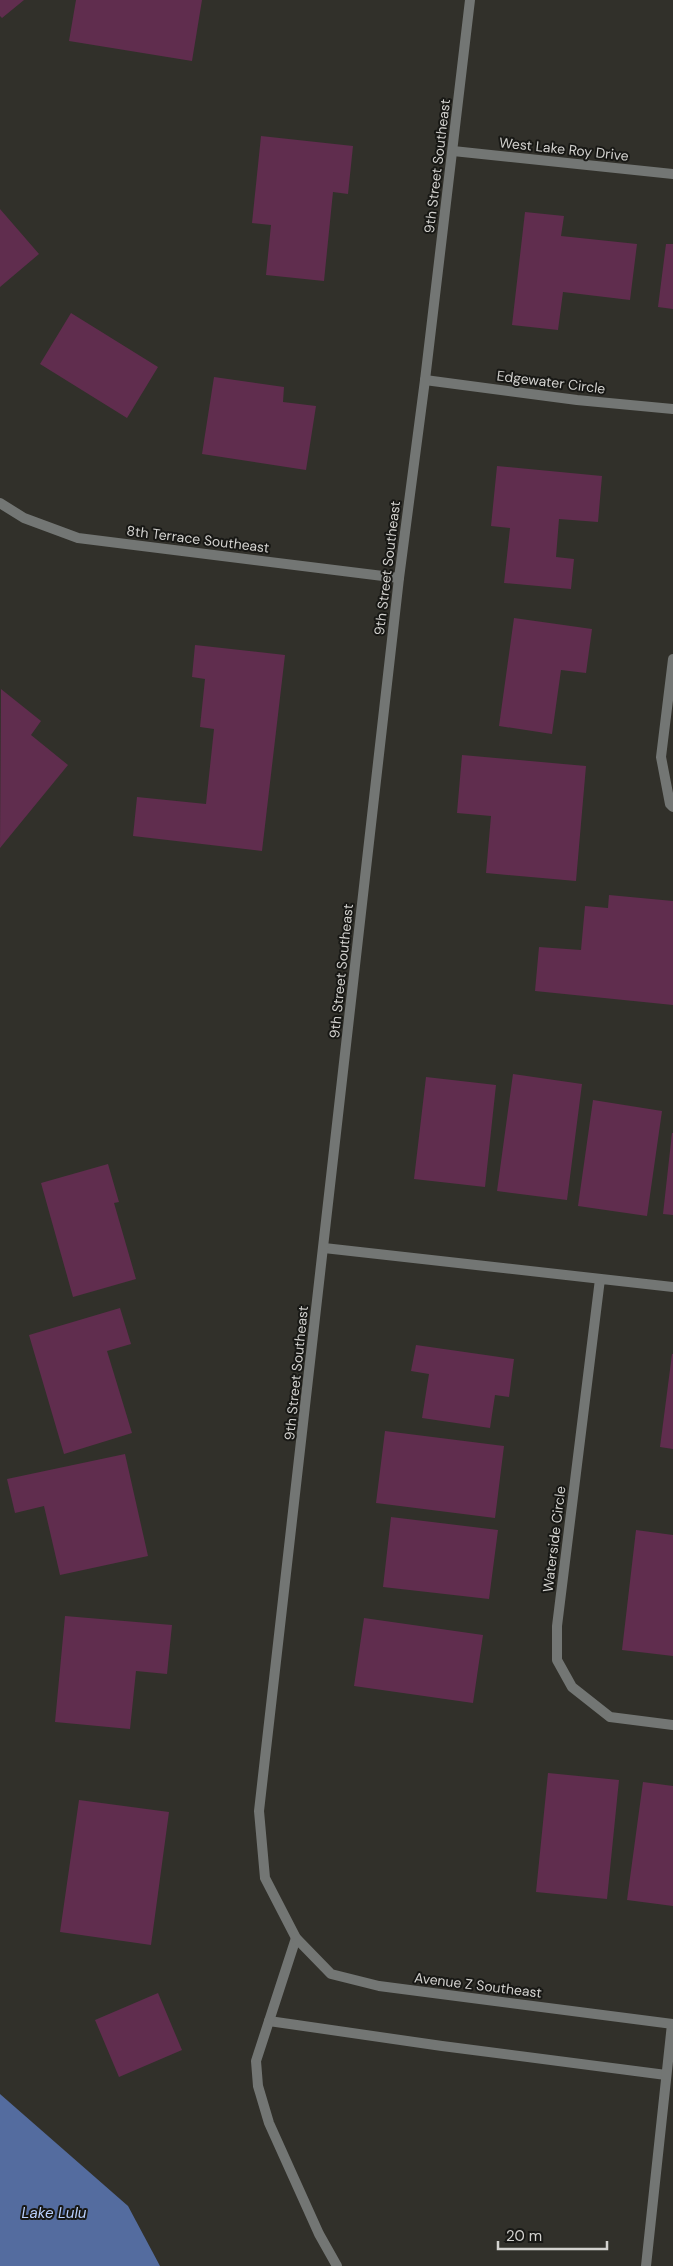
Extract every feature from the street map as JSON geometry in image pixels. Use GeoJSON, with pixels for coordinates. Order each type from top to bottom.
{"type":"FeatureCollection","features":[{"type":"Feature","properties":{"kind":"street","name":"9th Street Southeast"},"geometry":{"type":"LineString","coordinates":[[296,1938],[265,1878],[260,1811],[399,578],[426,380],[470,0]]}},
{"type":"Feature","properties":{"kind":"street","name":"West Lake Roy Drive"},"geometry":{"type":"LineString","coordinates":[[452,151],[673,174]]}},
{"type":"Feature","properties":{"kind":"street","name":"Edgewater Circle"},"geometry":{"type":"LineString","coordinates":[[426,380],[577,400],[673,409]]}},
{"type":"Feature","properties":{"kind":"street","name":"8th Terrace Southeast"},"geometry":{"type":"LineString","coordinates":[[0,503],[24,518],[78,538],[399,578]]}},
{"type":"Feature","properties":{"kind":"street"},"geometry":{"type":"LineString","coordinates":[[673,659],[661,757],[670,804],[673,807]]}},
{"type":"Feature","properties":{"kind":"street"},"geometry":{"type":"LineString","coordinates":[[324,1248],[673,1287]]}},
{"type":"Feature","properties":{"kind":"street","name":"Waterside Circle"},"geometry":{"type":"LineString","coordinates":[[600,1279],[557,1626],[557,1660],[572,1687],[610,1717],[673,1725]]}},
{"type":"Feature","properties":{"kind":"street"},"geometry":{"type":"LineString","coordinates":[[296,1938],[256,2061],[258,2086],[270,2124],[319,2234],[337,2266]]}},
{"type":"Feature","properties":{"kind":"street","name":"Avenue Z Southeast"},"geometry":{"type":"LineString","coordinates":[[296,1938],[331,1974],[379,1986],[672,2024]]}},
{"type":"Feature","properties":{"kind":"street"},"geometry":{"type":"LineString","coordinates":[[269,2020],[442,2046],[666,2075]]}},
{"type":"Feature","properties":{"kind":"street"},"geometry":{"type":"LineString","coordinates":[[646,2266],[672,2024]]}},
{"type":"Feature","properties":{"kind":"water","name":"Lake Lulu"},"geometry":{"type":"Polygon","coordinates":[[[0,2094],[128,2206],[160,2266],[0,2266],[0,2094]]]}},
{"type":"Feature","properties":{"kind":"building"},"geometry":{"type":"Polygon","coordinates":[[[0,0],[24,0],[2,18],[0,16],[0,0]]]}},
{"type":"Feature","properties":{"kind":"building"},"geometry":{"type":"Polygon","coordinates":[[[76,0],[202,0],[192,61],[69,41],[76,0]]]}},
{"type":"Feature","properties":{"kind":"building"},"geometry":{"type":"Polygon","coordinates":[[[261,136],[353,146],[348,194],[333,192],[324,281],[266,275],[271,225],[252,223],[261,136]]]}},
{"type":"Feature","properties":{"kind":"building"},"geometry":{"type":"Polygon","coordinates":[[[0,209],[39,254],[0,287],[0,209]]]}},
{"type":"Feature","properties":{"kind":"building"},"geometry":{"type":"Polygon","coordinates":[[[525,212],[564,216],[561,236],[637,244],[630,300],[563,292],[558,330],[512,325],[525,212]]]}},
{"type":"Feature","properties":{"kind":"building"},"geometry":{"type":"Polygon","coordinates":[[[666,244],[673,244],[673,309],[658,307],[666,244]]]}},
{"type":"Feature","properties":{"kind":"building"},"geometry":{"type":"Polygon","coordinates":[[[71,313],[158,367],[127,418],[40,364],[71,313]]]}},
{"type":"Feature","properties":{"kind":"building"},"geometry":{"type":"Polygon","coordinates":[[[214,377],[284,387],[283,402],[316,406],[306,470],[202,454],[214,377]]]}},
{"type":"Feature","properties":{"kind":"building"},"geometry":{"type":"Polygon","coordinates":[[[497,466],[602,476],[598,522],[559,519],[556,557],[574,559],[571,589],[504,583],[510,528],[491,526],[497,466]]]}},
{"type":"Feature","properties":{"kind":"building"},"geometry":{"type":"Polygon","coordinates":[[[514,618],[592,629],[586,673],[561,670],[552,734],[499,726],[514,618]]]}},
{"type":"Feature","properties":{"kind":"building"},"geometry":{"type":"Polygon","coordinates":[[[195,645],[285,655],[262,851],[133,836],[137,797],[206,804],[214,729],[200,727],[205,679],[192,677],[195,645]]]}},
{"type":"Feature","properties":{"kind":"building"},"geometry":{"type":"Polygon","coordinates":[[[1,689],[41,721],[31,735],[68,765],[0,848],[1,689]]]}},
{"type":"Feature","properties":{"kind":"building"},"geometry":{"type":"Polygon","coordinates":[[[462,755],[586,766],[576,881],[486,873],[491,816],[457,813],[462,755]]]}},
{"type":"Feature","properties":{"kind":"building"},"geometry":{"type":"Polygon","coordinates":[[[609,895],[673,901],[673,1005],[535,991],[539,947],[581,950],[585,906],[608,908],[609,895]]]}},
{"type":"Feature","properties":{"kind":"building"},"geometry":{"type":"Polygon","coordinates":[[[513,1074],[582,1084],[567,1200],[497,1191],[513,1074]]]}},
{"type":"Feature","properties":{"kind":"building"},"geometry":{"type":"Polygon","coordinates":[[[426,1077],[496,1085],[485,1187],[414,1179],[426,1077]]]}},
{"type":"Feature","properties":{"kind":"building"},"geometry":{"type":"Polygon","coordinates":[[[593,1100],[662,1111],[647,1216],[578,1206],[593,1100]]]}},
{"type":"Feature","properties":{"kind":"building"},"geometry":{"type":"Polygon","coordinates":[[[673,1133],[673,1215],[663,1214],[673,1133]]]}},
{"type":"Feature","properties":{"kind":"building"},"geometry":{"type":"Polygon","coordinates":[[[108,1164],[119,1202],[114,1203],[136,1279],[73,1297],[41,1183],[108,1164]]]}},
{"type":"Feature","properties":{"kind":"building"},"geometry":{"type":"Polygon","coordinates":[[[120,1308],[131,1344],[107,1351],[132,1433],[64,1454],[29,1335],[120,1308]]]}},
{"type":"Feature","properties":{"kind":"building"},"geometry":{"type":"Polygon","coordinates":[[[416,1345],[514,1359],[509,1397],[495,1395],[490,1428],[422,1418],[429,1374],[411,1371],[416,1345]]]}},
{"type":"Feature","properties":{"kind":"building"},"geometry":{"type":"Polygon","coordinates":[[[673,1354],[673,1449],[660,1447],[673,1354]]]}},
{"type":"Feature","properties":{"kind":"building"},"geometry":{"type":"Polygon","coordinates":[[[385,1431],[504,1446],[495,1518],[376,1503],[385,1431]]]}},
{"type":"Feature","properties":{"kind":"building"},"geometry":{"type":"Polygon","coordinates":[[[125,1454],[148,1556],[60,1575],[44,1506],[15,1513],[7,1479],[125,1454]]]}},
{"type":"Feature","properties":{"kind":"building"},"geometry":{"type":"Polygon","coordinates":[[[391,1517],[498,1530],[489,1599],[383,1587],[391,1517]]]}},
{"type":"Feature","properties":{"kind":"building"},"geometry":{"type":"Polygon","coordinates":[[[636,1530],[673,1535],[673,1656],[622,1650],[636,1530]]]}},
{"type":"Feature","properties":{"kind":"building"},"geometry":{"type":"Polygon","coordinates":[[[65,1616],[172,1625],[167,1674],[136,1671],[130,1729],[55,1722],[65,1616]]]}},
{"type":"Feature","properties":{"kind":"building"},"geometry":{"type":"Polygon","coordinates":[[[364,1618],[483,1635],[473,1703],[354,1686],[364,1618]]]}},
{"type":"Feature","properties":{"kind":"building"},"geometry":{"type":"Polygon","coordinates":[[[548,1773],[619,1780],[607,1899],[536,1892],[548,1773]]]}},
{"type":"Feature","properties":{"kind":"building"},"geometry":{"type":"Polygon","coordinates":[[[643,1782],[673,1786],[673,1906],[627,1900],[643,1782]]]}},
{"type":"Feature","properties":{"kind":"building"},"geometry":{"type":"Polygon","coordinates":[[[79,1800],[169,1812],[151,1945],[60,1932],[79,1800]]]}},
{"type":"Feature","properties":{"kind":"building"},"geometry":{"type":"Polygon","coordinates":[[[158,1993],[182,2050],[119,2077],[95,2020],[158,1993]]]}}]}
